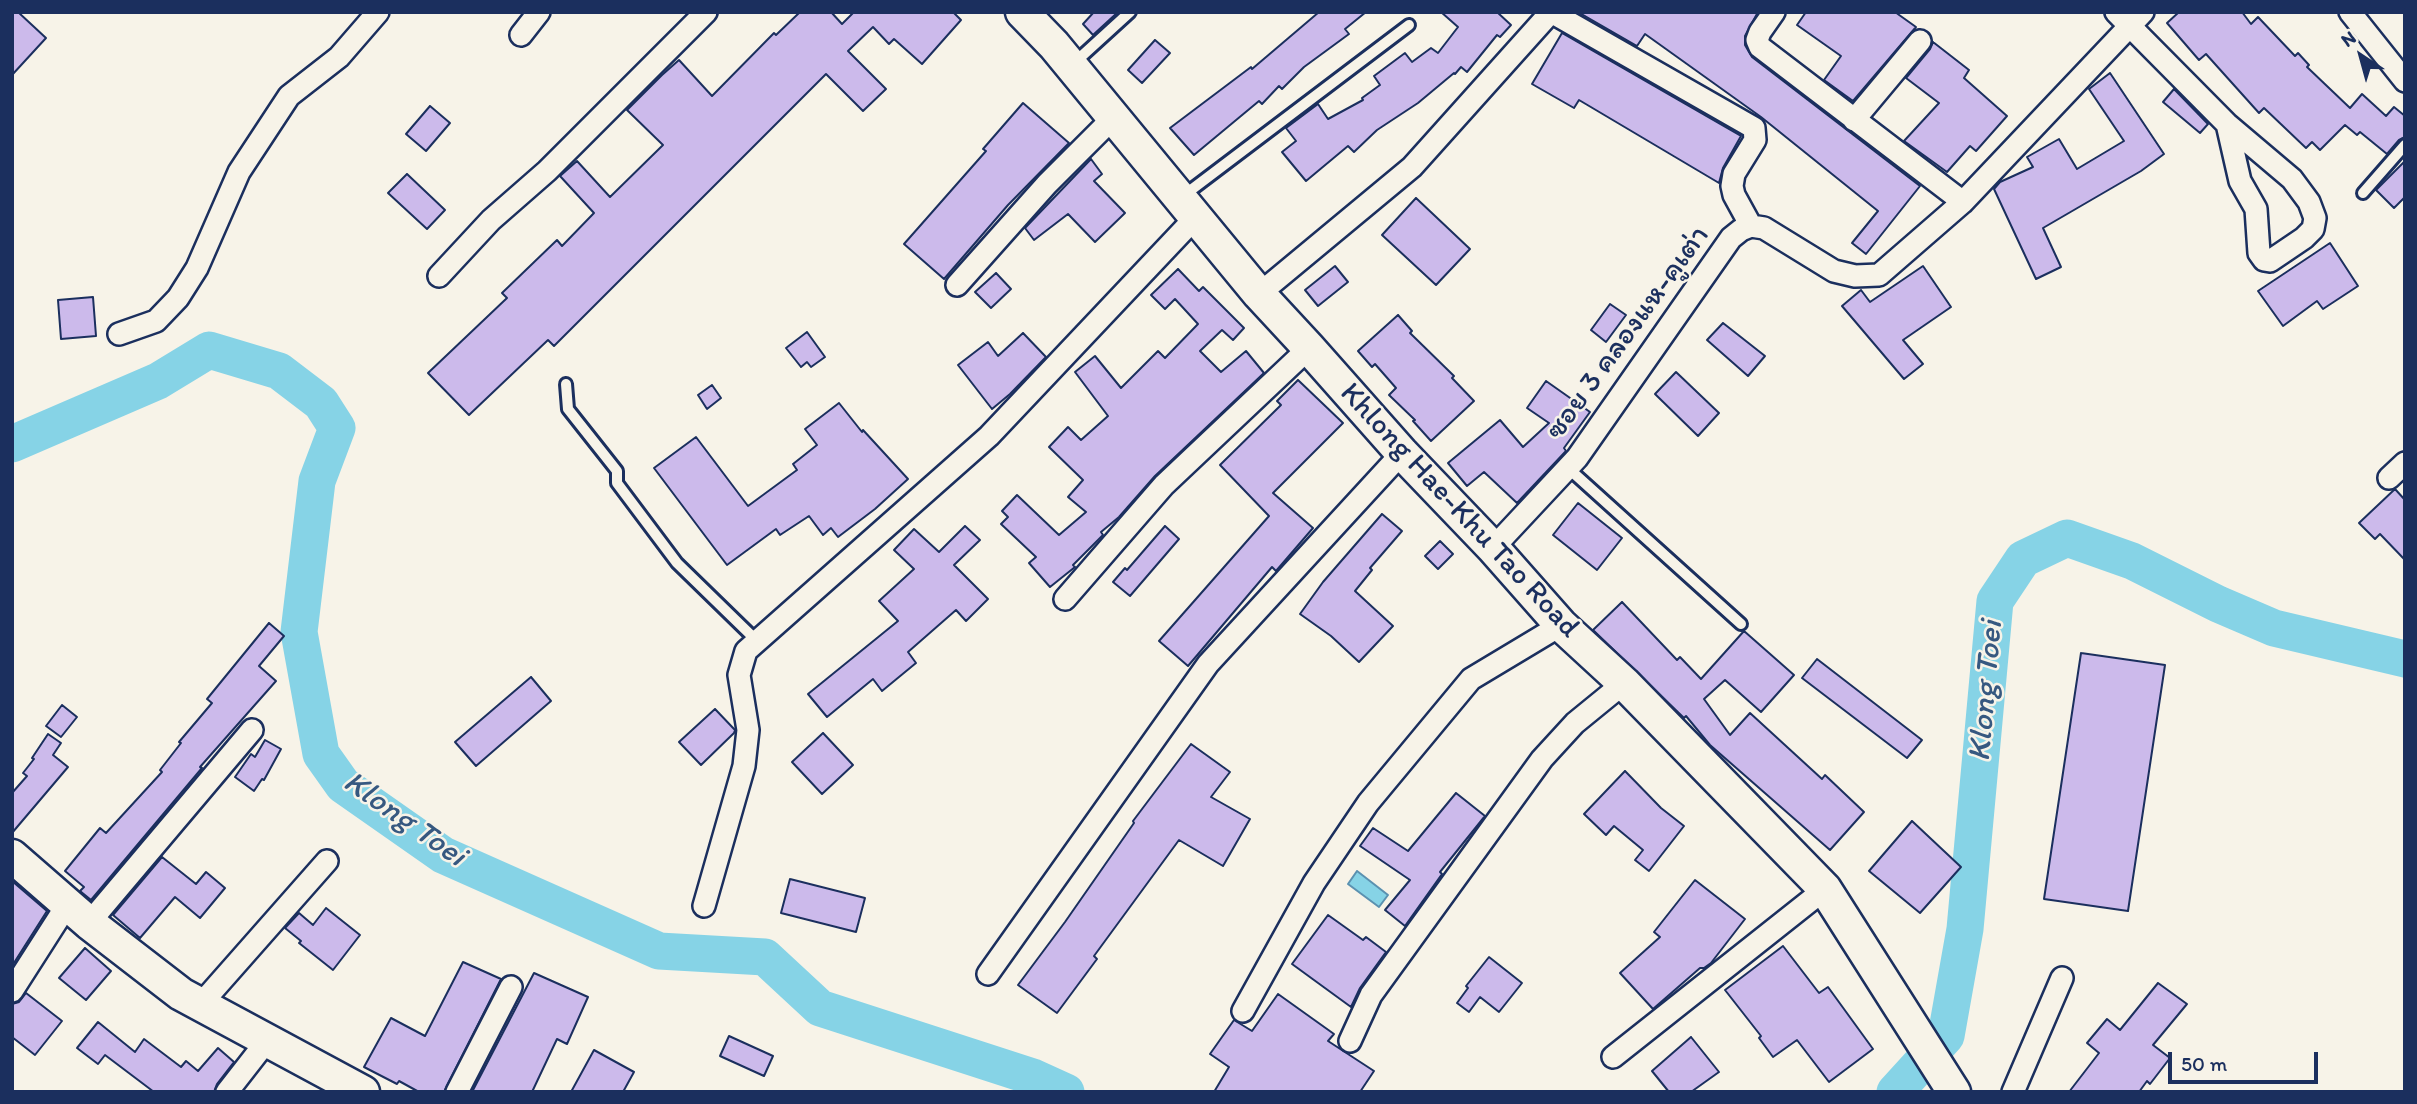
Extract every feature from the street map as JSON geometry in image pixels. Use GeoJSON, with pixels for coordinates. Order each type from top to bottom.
{"type":"FeatureCollection","features":[{"type":"Feature","properties":{"kind":"street"},"geometry":{"type":"LineString","coordinates":[[119,334],[156,321],[178,298],[197,268],[239,172],[289,96],[339,57],[378,12]]}},
{"type":"Feature","properties":{"kind":"street"},"geometry":{"type":"LineString","coordinates":[[521,35],[539,12]]}},
{"type":"Feature","properties":{"kind":"street"},"geometry":{"type":"LineString","coordinates":[[439,276],[491,220],[547,171],[706,12]]}},
{"type":"Feature","properties":{"kind":"street","name":"Khlong Hae-Khu Tao Road"},"geometry":{"type":"LineString","coordinates":[[1022,12],[1071,66],[1258,294],[1402,453],[1493,548],[1560,625],[1624,683],[1825,889],[1954,1092]]}},
{"type":"Feature","properties":{"kind":"street"},"geometry":{"type":"LineString","coordinates":[[1258,294],[1412,167],[1551,12],[1754,128],[1755,140],[1734,174],[1732,186],[1751,226]]}},
{"type":"Feature","properties":{"kind":"street"},"geometry":{"type":"LineString","coordinates":[[1773,12],[1757,40],[1760,47],[1963,202]]}},
{"type":"Feature","properties":{"kind":"street"},"geometry":{"type":"LineString","coordinates":[[2350,12],[2405,81]]}},
{"type":"Feature","properties":{"kind":"street"},"geometry":{"type":"LineString","coordinates":[[2130,17],[2227,124],[2292,179],[2309,202],[2315,218],[2313,229],[2270,261],[2264,260],[2259,253],[2256,209],[2240,181],[2227,124]]}},
{"type":"Feature","properties":{"kind":"street","name":"ซอย 3 คลองแห-คูเต่า"},"geometry":{"type":"LineString","coordinates":[[1493,548],[1577,458],[1731,238],[1751,226],[1763,228],[1834,271],[1856,276],[1879,275],[1963,202],[2130,17]]}},
{"type":"Feature","properties":{"kind":"street"},"geometry":{"type":"LineString","coordinates":[[1854,120],[1920,41]]}},
{"type":"Feature","properties":{"kind":"street"},"geometry":{"type":"LineString","coordinates":[[957,285],[1047,184],[1113,118]]}},
{"type":"Feature","properties":{"kind":"street"},"geometry":{"type":"LineString","coordinates":[[704,906],[744,766],[748,730],[740,675],[746,651],[989,436],[1188,208]]}},
{"type":"Feature","properties":{"kind":"street"},"geometry":{"type":"LineString","coordinates":[[1065,599],[1164,485],[1309,348]]}},
{"type":"Feature","properties":{"kind":"street"},"geometry":{"type":"LineString","coordinates":[[988,974],[1208,664],[1402,453]]}},
{"type":"Feature","properties":{"kind":"street"},"geometry":{"type":"LineString","coordinates":[[2389,478],[2405,463]]}},
{"type":"Feature","properties":{"kind":"street"},"geometry":{"type":"LineString","coordinates":[[1243,1011],[1314,883],[1376,793],[1471,678],[1560,625]]}},
{"type":"Feature","properties":{"kind":"street"},"geometry":{"type":"LineString","coordinates":[[1350,1041],[1371,995],[1542,759],[1575,723],[1624,683]]}},
{"type":"Feature","properties":{"kind":"street"},"geometry":{"type":"LineString","coordinates":[[12,991],[78,914],[252,730]]}},
{"type":"Feature","properties":{"kind":"street"},"geometry":{"type":"LineString","coordinates":[[12,856],[78,914],[181,994],[363,1092]]}},
{"type":"Feature","properties":{"kind":"street"},"geometry":{"type":"LineString","coordinates":[[200,1005],[327,861]]}},
{"type":"Feature","properties":{"kind":"street"},"geometry":{"type":"LineString","coordinates":[[1613,1057],[1825,889]]}},
{"type":"Feature","properties":{"kind":"street"},"geometry":{"type":"LineString","coordinates":[[2014,1092],[2062,978]]}},
{"type":"Feature","properties":{"kind":"street"},"geometry":{"type":"LineString","coordinates":[[457,1092],[511,987]]}},
{"type":"Feature","properties":{"kind":"street"},"geometry":{"type":"LineString","coordinates":[[227,1092],[266,1042]]}},
{"type":"Feature","properties":{"kind":"lane"},"geometry":{"type":"LineString","coordinates":[[1071,66],[1130,12]]}},
{"type":"Feature","properties":{"kind":"lane"},"geometry":{"type":"LineString","coordinates":[[1188,208],[1409,25]]}},
{"type":"Feature","properties":{"kind":"lane"},"geometry":{"type":"LineString","coordinates":[[2363,193],[2405,145]]}},
{"type":"Feature","properties":{"kind":"lane"},"geometry":{"type":"LineString","coordinates":[[566,384],[568,409],[617,471],[617,483],[677,563],[756,640]]}},
{"type":"Feature","properties":{"kind":"lane"},"geometry":{"type":"LineString","coordinates":[[1568,468],[1741,624]]}},
{"type":"Feature","properties":{"kind":"water"},"geometry":{"type":"Polygon","coordinates":[[[1357,871],[1388,895],[1379,907],[1348,884],[1357,871]]]}},
{"type":"Feature","properties":{"kind":"building"},"geometry":{"type":"Polygon","coordinates":[[[12,12],[18,12],[46,38],[12,75],[12,12]]]}},
{"type":"Feature","properties":{"kind":"building"},"geometry":{"type":"Polygon","coordinates":[[[800,12],[831,12],[842,24],[854,12],[953,12],[961,20],[922,64],[894,39],[889,44],[873,27],[848,51],[886,89],[863,111],[826,74],[554,346],[548,340],[469,415],[428,373],[507,298],[502,293],[557,240],[562,246],[594,213],[560,176],[577,161],[610,197],[663,145],[627,110],[662,75],[679,60],[712,96],[774,33],[776,35],[800,12]]]}},
{"type":"Feature","properties":{"kind":"building"},"geometry":{"type":"Polygon","coordinates":[[[1094,12],[1118,12],[1093,35],[1083,24],[1094,12]]]}},
{"type":"Feature","properties":{"kind":"building"},"geometry":{"type":"Polygon","coordinates":[[[1319,12],[1366,12],[1345,29],[1349,34],[1304,67],[1282,89],[1279,86],[1262,104],[1259,101],[1194,155],[1170,128],[1251,67],[1252,69],[1319,12]]]}},
{"type":"Feature","properties":{"kind":"building"},"geometry":{"type":"Polygon","coordinates":[[[1441,12],[1497,12],[1511,25],[1500,37],[1497,35],[1467,72],[1461,67],[1418,103],[1377,130],[1354,152],[1348,146],[1306,181],[1282,152],[1296,141],[1286,128],[1318,104],[1328,119],[1363,100],[1362,98],[1380,85],[1374,76],[1405,53],[1412,62],[1431,48],[1438,53],[1458,27],[1441,12]]]}},
{"type":"Feature","properties":{"kind":"building"},"geometry":{"type":"Polygon","coordinates":[[[1578,12],[1758,12],[1745,36],[1745,45],[1752,57],[1920,186],[1866,254],[1852,243],[1878,211],[1761,117],[1645,34],[1637,46],[1578,12]]]}},
{"type":"Feature","properties":{"kind":"building"},"geometry":{"type":"Polygon","coordinates":[[[1806,12],[1895,12],[1916,27],[1853,101],[1824,80],[1841,56],[1797,25],[1806,12]]]}},
{"type":"Feature","properties":{"kind":"building"},"geometry":{"type":"Polygon","coordinates":[[[2179,12],[2242,12],[2251,24],[2258,17],[2295,56],[2298,53],[2309,65],[2307,67],[2350,108],[2362,94],[2386,116],[2394,107],[2405,116],[2405,137],[2387,154],[2360,132],[2357,135],[2345,125],[2320,150],[2312,142],[2306,148],[2264,108],[2259,113],[2206,54],[2199,60],[2167,23],[2179,12]]]}},
{"type":"Feature","properties":{"kind":"building"},"geometry":{"type":"Polygon","coordinates":[[[1562,33],[1741,136],[1723,168],[1719,183],[1579,100],[1574,108],[1532,84],[1562,33]]]}},
{"type":"Feature","properties":{"kind":"building"},"geometry":{"type":"Polygon","coordinates":[[[1155,40],[1170,53],[1142,83],[1128,70],[1155,40]]]}},
{"type":"Feature","properties":{"kind":"building"},"geometry":{"type":"Polygon","coordinates":[[[1933,42],[1969,70],[1964,78],[2007,116],[1976,151],[1970,146],[1947,172],[1904,141],[1939,103],[1906,78],[1933,42]]]}},
{"type":"Feature","properties":{"kind":"building"},"geometry":{"type":"Polygon","coordinates":[[[2110,73],[2164,154],[2141,171],[2043,228],[2061,267],[2036,279],[1994,189],[2000,182],[2033,167],[2027,157],[2059,139],[2077,169],[2124,141],[2089,89],[2110,73]]]}},
{"type":"Feature","properties":{"kind":"building"},"geometry":{"type":"Polygon","coordinates":[[[2174,89],[2208,124],[2200,133],[2163,102],[2174,89]]]}},
{"type":"Feature","properties":{"kind":"building"},"geometry":{"type":"Polygon","coordinates":[[[1023,103],[1069,143],[1008,205],[944,279],[904,244],[986,151],[983,149],[1023,103]]]}},
{"type":"Feature","properties":{"kind":"building"},"geometry":{"type":"Polygon","coordinates":[[[430,106],[450,123],[426,151],[406,134],[430,106]]]}},
{"type":"Feature","properties":{"kind":"building"},"geometry":{"type":"Polygon","coordinates":[[[1091,159],[1102,174],[1094,181],[1125,213],[1095,242],[1068,214],[1034,240],[1025,228],[1091,159]]]}},
{"type":"Feature","properties":{"kind":"building"},"geometry":{"type":"Polygon","coordinates":[[[2405,161],[2405,197],[2394,208],[2376,190],[2405,161]]]}},
{"type":"Feature","properties":{"kind":"building"},"geometry":{"type":"Polygon","coordinates":[[[407,174],[445,210],[427,229],[388,193],[407,174]]]}},
{"type":"Feature","properties":{"kind":"building"},"geometry":{"type":"Polygon","coordinates":[[[1416,198],[1470,249],[1436,285],[1382,235],[1416,198]]]}},
{"type":"Feature","properties":{"kind":"building"},"geometry":{"type":"Polygon","coordinates":[[[2330,243],[2358,286],[2323,309],[2317,301],[2283,326],[2258,291],[2330,243]]]}},
{"type":"Feature","properties":{"kind":"building"},"geometry":{"type":"Polygon","coordinates":[[[1335,266],[1348,282],[1318,306],[1305,290],[1335,266]]]}},
{"type":"Feature","properties":{"kind":"building"},"geometry":{"type":"Polygon","coordinates":[[[1923,266],[1951,307],[1903,340],[1923,364],[1904,379],[1842,306],[1861,290],[1870,302],[1923,266]]]}},
{"type":"Feature","properties":{"kind":"building"},"geometry":{"type":"Polygon","coordinates":[[[1178,269],[1199,291],[1203,287],[1244,328],[1233,340],[1222,330],[1200,351],[1221,372],[1246,351],[1264,373],[1155,476],[1119,517],[1101,532],[1103,535],[1073,565],[1075,567],[1050,587],[1029,563],[1036,557],[1001,524],[1008,517],[1002,511],[1017,495],[1059,535],[1086,512],[1068,497],[1083,480],[1049,447],[1068,427],[1081,440],[1108,416],[1075,372],[1095,356],[1121,388],[1158,351],[1165,358],[1198,324],[1175,299],[1165,309],[1151,295],[1178,269]]]}},
{"type":"Feature","properties":{"kind":"building"},"geometry":{"type":"Polygon","coordinates":[[[996,273],[1011,289],[991,308],[975,292],[996,273]]]}},
{"type":"Feature","properties":{"kind":"building"},"geometry":{"type":"Polygon","coordinates":[[[93,297],[96,336],[61,339],[58,300],[93,297]]]}},
{"type":"Feature","properties":{"kind":"building"},"geometry":{"type":"Polygon","coordinates":[[[1610,304],[1626,315],[1606,342],[1591,330],[1610,304]]]}},
{"type":"Feature","properties":{"kind":"building"},"geometry":{"type":"Polygon","coordinates":[[[1398,315],[1412,331],[1410,333],[1454,376],[1452,378],[1474,401],[1431,441],[1413,421],[1415,420],[1389,395],[1396,388],[1375,364],[1372,367],[1358,351],[1398,315]]]}},
{"type":"Feature","properties":{"kind":"building"},"geometry":{"type":"Polygon","coordinates":[[[1723,323],[1765,356],[1748,376],[1707,340],[1723,323]]]}},
{"type":"Feature","properties":{"kind":"building"},"geometry":{"type":"Polygon","coordinates":[[[807,332],[825,357],[811,367],[807,362],[801,367],[786,348],[807,332]]]}},
{"type":"Feature","properties":{"kind":"building"},"geometry":{"type":"Polygon","coordinates":[[[1023,333],[1046,357],[992,409],[958,365],[988,342],[998,356],[1023,333]]]}},
{"type":"Feature","properties":{"kind":"building"},"geometry":{"type":"Polygon","coordinates":[[[1676,372],[1719,413],[1698,436],[1655,394],[1676,372]]]}},
{"type":"Feature","properties":{"kind":"building"},"geometry":{"type":"Polygon","coordinates":[[[1298,380],[1343,423],[1273,493],[1313,528],[1276,571],[1272,567],[1188,666],[1159,641],[1269,516],[1220,465],[1281,405],[1277,401],[1298,380]]]}},
{"type":"Feature","properties":{"kind":"building"},"geometry":{"type":"Polygon","coordinates":[[[1546,381],[1590,412],[1564,448],[1566,451],[1517,503],[1484,472],[1467,486],[1448,463],[1500,420],[1523,447],[1549,423],[1527,408],[1546,381]]]}},
{"type":"Feature","properties":{"kind":"building"},"geometry":{"type":"Polygon","coordinates":[[[712,385],[721,398],[707,409],[698,395],[712,385]]]}},
{"type":"Feature","properties":{"kind":"building"},"geometry":{"type":"Polygon","coordinates":[[[839,403],[862,432],[863,430],[908,479],[838,537],[831,528],[823,535],[809,516],[780,535],[776,529],[727,565],[654,468],[696,437],[748,506],[797,470],[793,464],[817,445],[805,429],[839,403]]]}},
{"type":"Feature","properties":{"kind":"building"},"geometry":{"type":"Polygon","coordinates":[[[2395,489],[2405,500],[2405,560],[2380,534],[2375,539],[2359,523],[2395,489]]]}},
{"type":"Feature","properties":{"kind":"building"},"geometry":{"type":"Polygon","coordinates":[[[1578,503],[1622,538],[1597,570],[1553,535],[1578,503]]]}},
{"type":"Feature","properties":{"kind":"building"},"geometry":{"type":"Polygon","coordinates":[[[1382,514],[1402,531],[1370,568],[1372,570],[1355,591],[1393,626],[1359,662],[1331,636],[1300,614],[1323,582],[1382,514]]]}},
{"type":"Feature","properties":{"kind":"building"},"geometry":{"type":"Polygon","coordinates":[[[965,526],[980,540],[954,565],[988,599],[966,621],[956,610],[908,652],[916,663],[882,691],[873,679],[827,717],[808,694],[898,621],[879,601],[914,569],[894,550],[914,529],[939,552],[965,526]]]}},
{"type":"Feature","properties":{"kind":"building"},"geometry":{"type":"Polygon","coordinates":[[[1165,526],[1179,539],[1130,596],[1113,582],[1165,526]]]}},
{"type":"Feature","properties":{"kind":"building"},"geometry":{"type":"Polygon","coordinates":[[[1440,541],[1453,554],[1438,569],[1425,556],[1440,541]]]}},
{"type":"Feature","properties":{"kind":"building"},"geometry":{"type":"Polygon","coordinates":[[[1622,602],[1677,660],[1680,657],[1701,679],[1744,631],[1794,675],[1761,712],[1725,680],[1704,699],[1730,735],[1750,713],[1822,779],[1825,775],[1864,812],[1830,850],[1710,745],[1686,716],[1684,718],[1593,630],[1622,602]]]}},
{"type":"Feature","properties":{"kind":"building"},"geometry":{"type":"Polygon","coordinates":[[[269,623],[284,636],[259,666],[276,681],[200,767],[202,768],[91,900],[80,891],[84,887],[65,871],[100,828],[106,833],[162,772],[160,770],[181,743],[179,742],[212,703],[207,699],[269,623]]]}},
{"type":"Feature","properties":{"kind":"building"},"geometry":{"type":"Polygon","coordinates":[[[2081,653],[2165,665],[2128,911],[2044,899],[2081,653]]]}},
{"type":"Feature","properties":{"kind":"building"},"geometry":{"type":"Polygon","coordinates":[[[1817,659],[1922,740],[1907,758],[1802,678],[1817,659]]]}},
{"type":"Feature","properties":{"kind":"building"},"geometry":{"type":"Polygon","coordinates":[[[531,677],[551,701],[476,766],[455,742],[531,677]]]}},
{"type":"Feature","properties":{"kind":"building"},"geometry":{"type":"Polygon","coordinates":[[[62,705],[77,717],[61,737],[46,726],[62,705]]]}},
{"type":"Feature","properties":{"kind":"building"},"geometry":{"type":"Polygon","coordinates":[[[715,709],[735,730],[701,765],[679,742],[715,709]]]}},
{"type":"Feature","properties":{"kind":"building"},"geometry":{"type":"Polygon","coordinates":[[[823,733],[853,765],[822,794],[792,762],[823,733]]]}},
{"type":"Feature","properties":{"kind":"building"},"geometry":{"type":"Polygon","coordinates":[[[48,734],[61,743],[53,755],[68,767],[12,833],[12,793],[27,776],[23,773],[48,734]]]}},
{"type":"Feature","properties":{"kind":"building"},"geometry":{"type":"Polygon","coordinates":[[[265,740],[281,749],[264,780],[262,779],[254,791],[235,777],[251,754],[255,757],[265,740]]]}},
{"type":"Feature","properties":{"kind":"building"},"geometry":{"type":"Polygon","coordinates":[[[1191,744],[1230,772],[1211,797],[1250,819],[1223,866],[1179,840],[1094,956],[1097,959],[1057,1013],[1018,985],[1065,922],[1133,821],[1191,744]]]}},
{"type":"Feature","properties":{"kind":"building"},"geometry":{"type":"Polygon","coordinates":[[[1625,771],[1661,808],[1684,826],[1649,871],[1635,860],[1643,850],[1614,826],[1606,835],[1584,814],[1625,771]]]}},
{"type":"Feature","properties":{"kind":"building"},"geometry":{"type":"Polygon","coordinates":[[[1456,793],[1485,816],[1440,872],[1442,874],[1405,926],[1385,910],[1410,880],[1360,846],[1373,828],[1408,851],[1456,793]]]}},
{"type":"Feature","properties":{"kind":"building"},"geometry":{"type":"Polygon","coordinates":[[[1912,821],[1961,867],[1920,913],[1869,871],[1912,821]]]}},
{"type":"Feature","properties":{"kind":"building"},"geometry":{"type":"Polygon","coordinates":[[[162,857],[196,884],[206,872],[225,888],[200,918],[175,897],[140,938],[113,915],[162,857]]]}},
{"type":"Feature","properties":{"kind":"building"},"geometry":{"type":"Polygon","coordinates":[[[790,879],[865,898],[856,932],[781,913],[790,879]]]}},
{"type":"Feature","properties":{"kind":"building"},"geometry":{"type":"Polygon","coordinates":[[[1695,880],[1745,919],[1711,963],[1700,968],[1653,1009],[1620,973],[1660,937],[1654,932],[1695,880]]]}},
{"type":"Feature","properties":{"kind":"building"},"geometry":{"type":"Polygon","coordinates":[[[12,881],[47,911],[12,966],[12,881]]]}},
{"type":"Feature","properties":{"kind":"building"},"geometry":{"type":"Polygon","coordinates":[[[326,908],[360,935],[333,970],[285,928],[299,913],[313,925],[326,908]]]}},
{"type":"Feature","properties":{"kind":"building"},"geometry":{"type":"Polygon","coordinates":[[[1328,915],[1363,940],[1366,937],[1386,952],[1360,988],[1351,1007],[1292,964],[1328,915]]]}},
{"type":"Feature","properties":{"kind":"building"},"geometry":{"type":"Polygon","coordinates":[[[1783,946],[1819,993],[1828,987],[1873,1049],[1829,1082],[1797,1040],[1773,1057],[1759,1038],[1761,1036],[1725,990],[1783,946]]]}},
{"type":"Feature","properties":{"kind":"building"},"geometry":{"type":"Polygon","coordinates":[[[85,948],[111,971],[86,1000],[59,978],[85,948]]]}},
{"type":"Feature","properties":{"kind":"building"},"geometry":{"type":"Polygon","coordinates":[[[1489,957],[1522,983],[1499,1012],[1480,997],[1469,1012],[1457,1003],[1468,988],[1466,986],[1489,957]]]}},
{"type":"Feature","properties":{"kind":"building"},"geometry":{"type":"Polygon","coordinates":[[[463,962],[501,979],[444,1092],[419,1092],[364,1067],[391,1018],[425,1036],[463,962]]]}},
{"type":"Feature","properties":{"kind":"building"},"geometry":{"type":"Polygon","coordinates":[[[534,973],[588,997],[567,1044],[557,1039],[532,1092],[472,1092],[534,973]]]}},
{"type":"Feature","properties":{"kind":"building"},"geometry":{"type":"Polygon","coordinates":[[[2158,983],[2187,1004],[2153,1045],[2170,1058],[2150,1084],[2147,1081],[2139,1092],[2069,1092],[2099,1053],[2087,1043],[2107,1019],[2120,1030],[2158,983]]]}},
{"type":"Feature","properties":{"kind":"building"},"geometry":{"type":"Polygon","coordinates":[[[26,993],[62,1021],[35,1055],[12,1037],[12,1004],[19,1002],[26,993]]]}},
{"type":"Feature","properties":{"kind":"building"},"geometry":{"type":"Polygon","coordinates":[[[1278,994],[1334,1034],[1328,1041],[1374,1071],[1360,1092],[1214,1092],[1229,1067],[1210,1054],[1234,1020],[1252,1031],[1278,994]]]}},
{"type":"Feature","properties":{"kind":"building"},"geometry":{"type":"Polygon","coordinates":[[[98,1022],[135,1052],[144,1039],[181,1067],[186,1061],[198,1071],[218,1048],[234,1062],[214,1092],[154,1092],[105,1055],[98,1064],[77,1048],[98,1022]]]}},
{"type":"Feature","properties":{"kind":"building"},"geometry":{"type":"Polygon","coordinates":[[[729,1036],[773,1056],[764,1076],[720,1056],[729,1036]]]}},
{"type":"Feature","properties":{"kind":"building"},"geometry":{"type":"Polygon","coordinates":[[[1691,1037],[1719,1072],[1691,1092],[1669,1092],[1652,1071],[1691,1037]]]}},
{"type":"Feature","properties":{"kind":"building"},"geometry":{"type":"Polygon","coordinates":[[[594,1050],[634,1072],[623,1092],[571,1092],[594,1050]]]}},
{"type":"Feature","properties":{"kind":"waterway","name":"Klong Toei"},"geometry":{"type":"LineString","coordinates":[[12,444],[158,381],[209,350],[279,371],[321,403],[337,428],[317,481],[299,632],[321,754],[343,785],[443,855],[659,951],[765,957],[820,1008],[1033,1077],[1066,1092]]}},
{"type":"Feature","properties":{"kind":"waterway","name":"Klong Toei"},"geometry":{"type":"LineString","coordinates":[[1895,1092],[1946,1036],[1965,929],[1995,601],[2023,559],[2067,538],[2132,561],[2218,604],[2274,628],[2405,659]]}}]}
